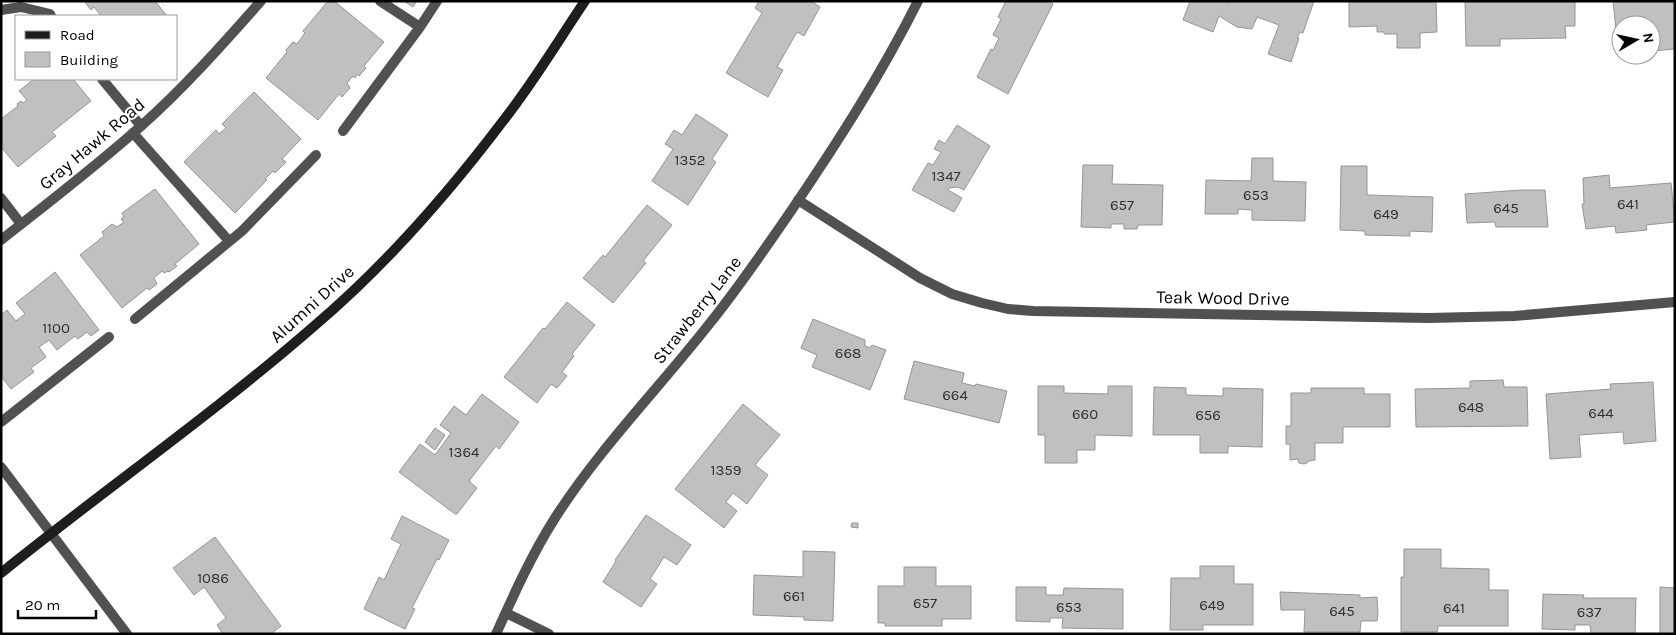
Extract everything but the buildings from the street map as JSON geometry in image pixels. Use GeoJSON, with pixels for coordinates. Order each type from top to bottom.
{"type":"FeatureCollection","features":[{"type":"Feature","properties":{"kind":"main road","name":"Alumni Drive"},"geometry":{"type":"LineString","coordinates":[[1,573],[51,532],[189,429],[314,327],[371,273],[423,218],[504,120],[585,1]]}},
{"type":"Feature","properties":{"kind":"street","name":"Gray Hawk Road"},"geometry":{"type":"LineString","coordinates":[[1,240],[69,187],[137,130],[193,75],[261,1]]}},
{"type":"Feature","properties":{"kind":"street"},"geometry":{"type":"LineString","coordinates":[[380,1],[420,27]]}},
{"type":"Feature","properties":{"kind":"street"},"geometry":{"type":"LineString","coordinates":[[342,131],[420,27],[437,1]]}},
{"type":"Feature","properties":{"kind":"street","name":"Strawberry Lane"},"geometry":{"type":"LineString","coordinates":[[496,634],[522,577],[560,510],[590,468],[711,323],[745,277],[834,147],[870,90],[918,1]]}},
{"type":"Feature","properties":{"kind":"street"},"geometry":{"type":"LineString","coordinates":[[1,10],[21,7],[50,15]]}},
{"type":"Feature","properties":{"kind":"street"},"geometry":{"type":"LineString","coordinates":[[103,80],[137,130],[229,241]]}},
{"type":"Feature","properties":{"kind":"street"},"geometry":{"type":"LineString","coordinates":[[135,319],[242,231],[316,155]]}},
{"type":"Feature","properties":{"kind":"street"},"geometry":{"type":"LineString","coordinates":[[1,198],[21,224]]}},
{"type":"Feature","properties":{"kind":"street","name":"Teak Wood Drive"},"geometry":{"type":"LineString","coordinates":[[798,200],[920,278],[952,294],[1008,309],[1428,318],[1514,316],[1675,302]]}},
{"type":"Feature","properties":{"kind":"street"},"geometry":{"type":"LineString","coordinates":[[1,422],[108,336]]}},
{"type":"Feature","properties":{"kind":"street"},"geometry":{"type":"LineString","coordinates":[[1,467],[127,634]]}},
{"type":"Feature","properties":{"kind":"street"},"geometry":{"type":"LineString","coordinates":[[506,613],[549,634]]}}]}
